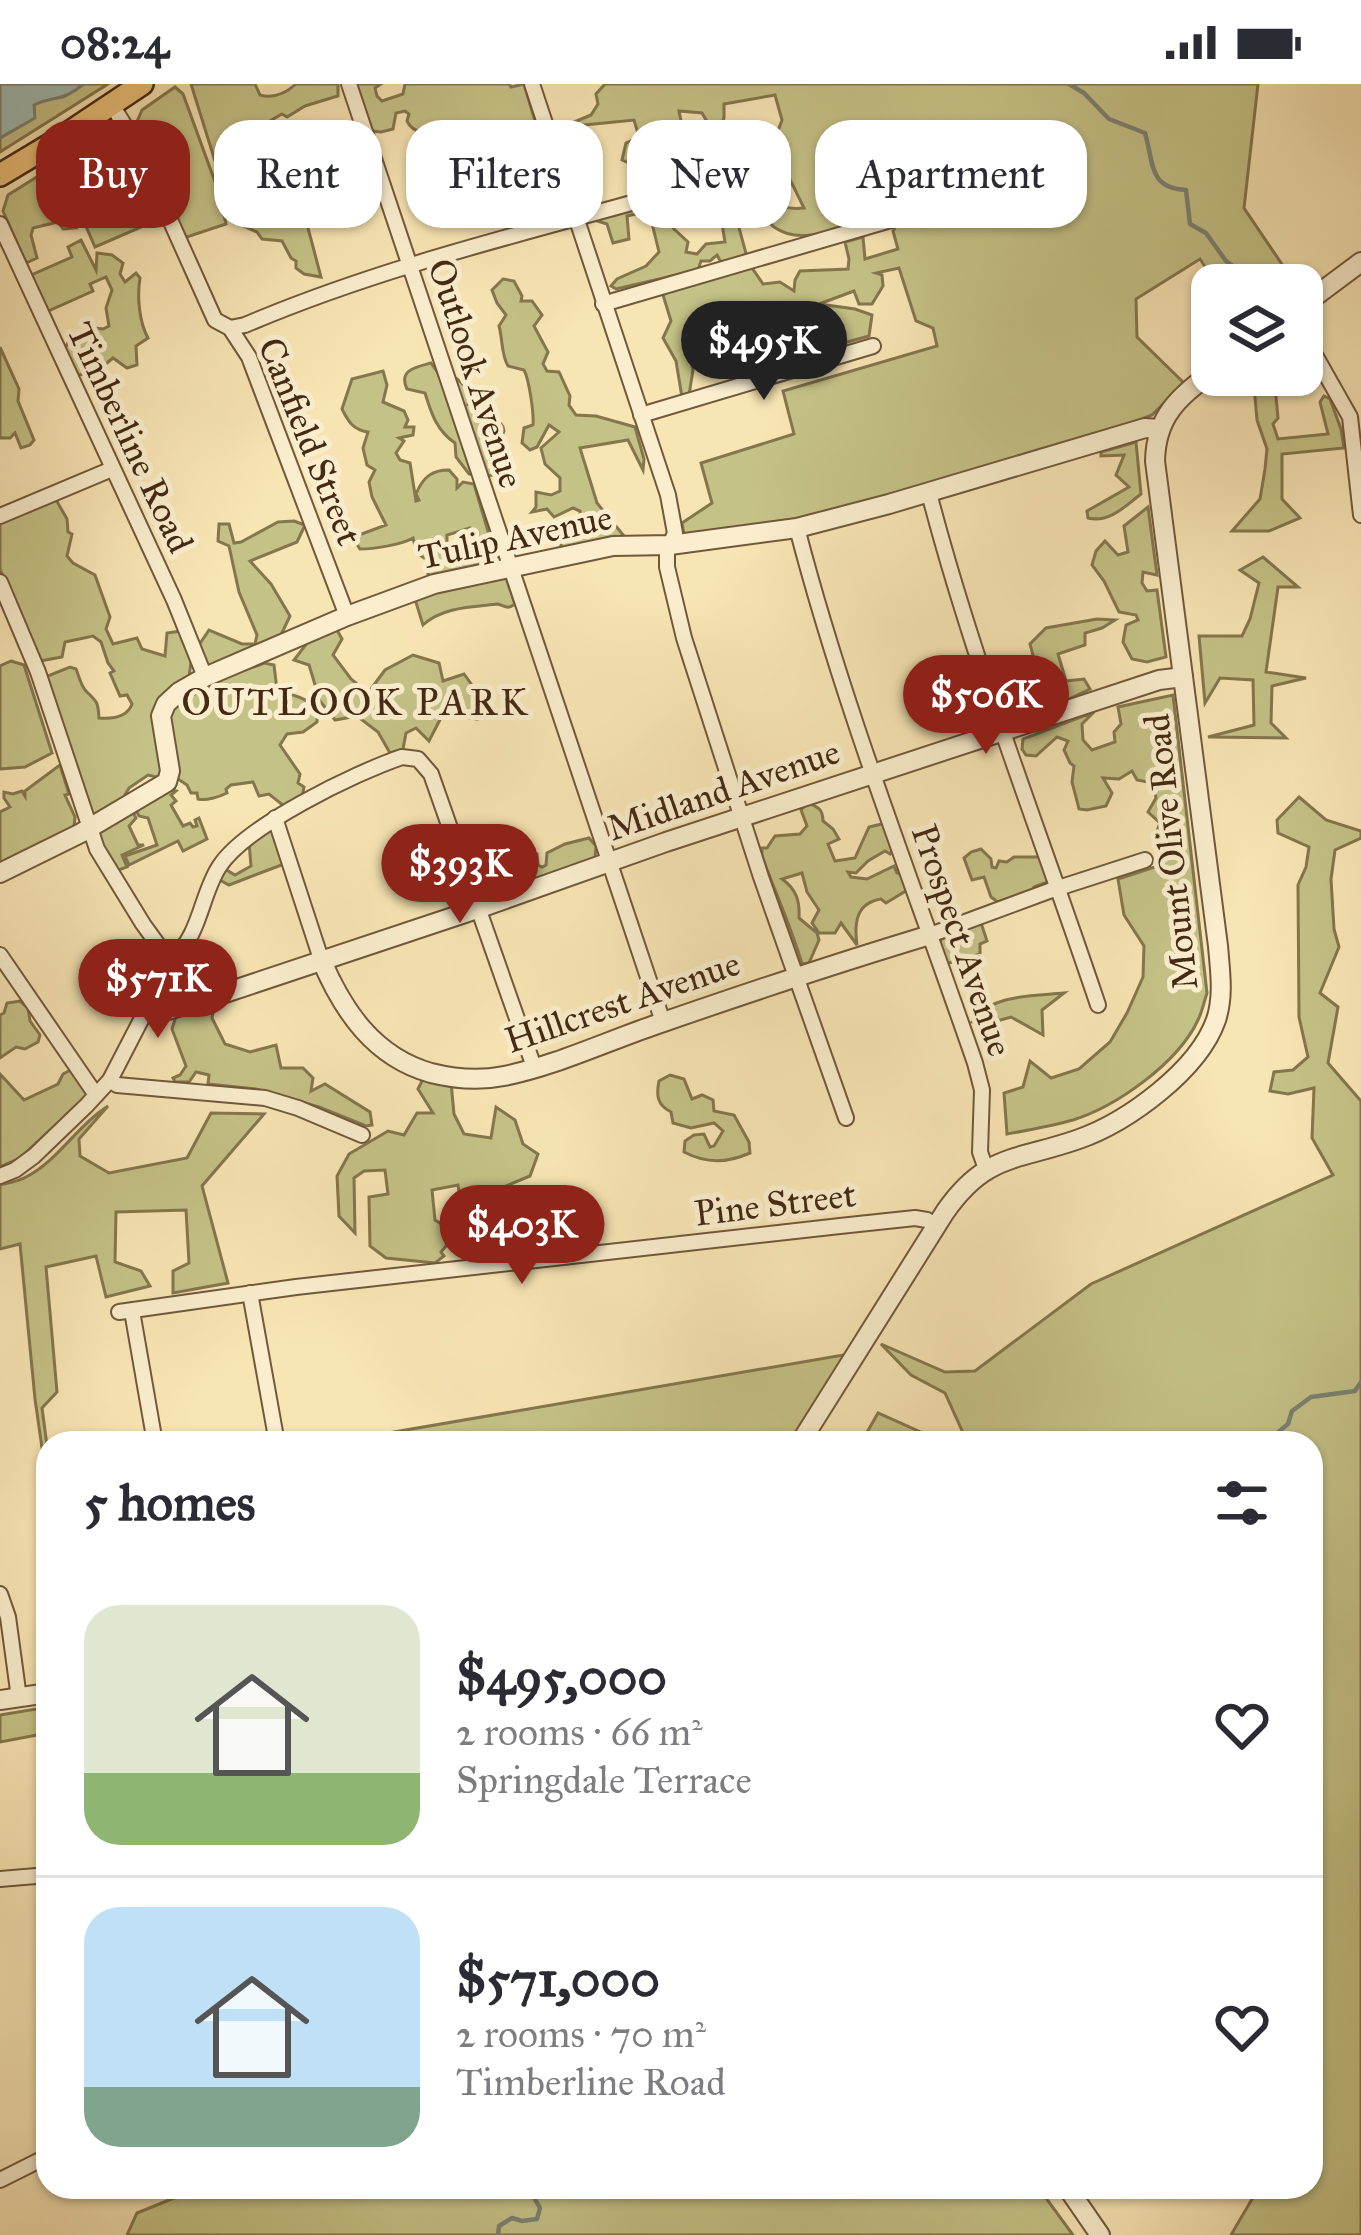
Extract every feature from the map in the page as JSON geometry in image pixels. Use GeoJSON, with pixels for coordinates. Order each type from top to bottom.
{"type":"FeatureCollection","features":[{"type":"Feature","properties":{"kind":"main road"},"geometry":{"type":"LineString","coordinates":[[0,175],[142,84]]}},
{"type":"Feature","properties":{"kind":"street","name":"Outlook Avenue"},"geometry":{"type":"LineString","coordinates":[[349,84],[663,1022]]}},
{"type":"Feature","properties":{"kind":"street"},"geometry":{"type":"LineString","coordinates":[[532,84],[544,120]]}},
{"type":"Feature","properties":{"kind":"street","name":"Canfield Street"},"geometry":{"type":"LineString","coordinates":[[112,105],[136,144],[215,320],[230,328],[249,357],[347,616]]}},
{"type":"Feature","properties":{"kind":"street","name":"Timberline Road"},"geometry":{"type":"LineString","coordinates":[[0,224],[205,677]]}},
{"type":"Feature","properties":{"kind":"street"},"geometry":{"type":"LineString","coordinates":[[230,328],[318,294],[541,228]]}},
{"type":"Feature","properties":{"kind":"street"},"geometry":{"type":"LineString","coordinates":[[578,228],[671,506],[675,532],[666,560],[674,602],[846,1118]]}},
{"type":"Feature","properties":{"kind":"street"},"geometry":{"type":"LineString","coordinates":[[603,304],[863,228]]}},
{"type":"Feature","properties":{"kind":"street"},"geometry":{"type":"LineString","coordinates":[[1323,290],[1361,262]]}},
{"type":"Feature","properties":{"kind":"street"},"geometry":{"type":"LineString","coordinates":[[641,416],[873,346]]}},
{"type":"Feature","properties":{"kind":"street"},"geometry":{"type":"LineString","coordinates":[[1323,369],[1350,417],[1361,515]]}},
{"type":"Feature","properties":{"kind":"street"},"geometry":{"type":"LineString","coordinates":[[1159,429],[1191,390]]}},
{"type":"Feature","properties":{"kind":"street","name":"Tulip Avenue"},"geometry":{"type":"LineString","coordinates":[[0,873],[88,829],[169,780],[160,723],[162,711],[178,692],[347,616],[434,584],[510,566],[613,546],[670,545],[797,528],[1144,428],[1159,429]]}},
{"type":"Feature","properties":{"kind":"street","name":"Mount Olive Road"},"geometry":{"type":"LineString","coordinates":[[808,1431],[961,1190],[986,1169],[1092,1134],[1127,1116],[1187,1064],[1216,1021],[1221,988],[1218,946],[1157,482],[1159,429]]}},
{"type":"Feature","properties":{"kind":"street"},"geometry":{"type":"LineString","coordinates":[[0,516],[112,469]]}},
{"type":"Feature","properties":{"kind":"street"},"geometry":{"type":"LineString","coordinates":[[928,493],[947,564],[1098,1005]]}},
{"type":"Feature","properties":{"kind":"street","name":"Prospect Avenue"},"geometry":{"type":"LineString","coordinates":[[797,528],[815,597],[979,1074],[983,1105],[980,1152],[986,1169]]}},
{"type":"Feature","properties":{"kind":"street"},"geometry":{"type":"LineString","coordinates":[[0,582],[38,672],[97,849],[143,924],[173,958]]}},
{"type":"Feature","properties":{"kind":"street","name":"Midland Avenue"},"geometry":{"type":"LineString","coordinates":[[150,1006],[161,1012],[185,1005],[874,773],[1159,680],[1183,677]]}},
{"type":"Feature","properties":{"kind":"street"},"geometry":{"type":"LineString","coordinates":[[0,1176],[34,1156],[110,1080],[173,958],[190,936],[221,864],[275,818],[398,758],[414,757],[431,774],[534,1067]]}},
{"type":"Feature","properties":{"kind":"street","name":"Hillcrest Avenue"},"geometry":{"type":"LineString","coordinates":[[275,818],[321,959],[353,1020],[377,1044],[406,1062],[436,1074],[467,1078],[499,1077],[534,1067],[1145,860]]}},
{"type":"Feature","properties":{"kind":"street"},"geometry":{"type":"LineString","coordinates":[[0,955],[96,1095]]}},
{"type":"Feature","properties":{"kind":"street"},"geometry":{"type":"LineString","coordinates":[[110,1080],[117,1085],[265,1098],[362,1136]]}},
{"type":"Feature","properties":{"kind":"street","name":"Pine Street"},"geometry":{"type":"LineString","coordinates":[[152,1431],[125,1311],[880,1221],[919,1219],[937,1226]]}},
{"type":"Feature","properties":{"kind":"street"},"geometry":{"type":"LineString","coordinates":[[250,1294],[276,1431]]}},
{"type":"Feature","properties":{"kind":"street"},"geometry":{"type":"LineString","coordinates":[[0,1594],[8,1617],[10,1699]]}},
{"type":"Feature","properties":{"kind":"street"},"geometry":{"type":"LineString","coordinates":[[0,1879],[36,1876]]}},
{"type":"Feature","properties":{"kind":"street"},"geometry":{"type":"LineString","coordinates":[[0,2180],[36,2162]]}},
{"type":"Feature","properties":{"kind":"street"},"geometry":{"type":"LineString","coordinates":[[1075,2199],[1100,2235]]}},
{"type":"Feature","properties":{"kind":"shaded area"},"geometry":{"type":"Polygon","coordinates":[[[84,84],[108,84],[51,120],[36,120],[36,129],[0,152],[0,138],[34,118],[34,105],[49,97],[63,97],[84,84]]]}},
{"type":"Feature","properties":{"kind":"shaded area"},"geometry":{"type":"Polygon","coordinates":[[[191,84],[255,84],[260,95],[270,96],[296,84],[338,84],[338,96],[287,117],[214,120],[214,158],[191,84]]]}},
{"type":"Feature","properties":{"kind":"shaded area"},"geometry":{"type":"Polygon","coordinates":[[[356,84],[381,84],[375,88],[382,101],[403,94],[405,84],[524,84],[535,120],[407,120],[405,111],[396,113],[393,129],[382,132],[382,120],[368,120],[356,84]]]}},
{"type":"Feature","properties":{"kind":"shaded area"},"geometry":{"type":"Polygon","coordinates":[[[605,84],[1258,84],[1244,208],[1282,264],[1203,264],[1200,259],[1136,299],[1137,337],[1184,383],[1152,415],[826,513],[684,535],[682,523],[712,503],[701,463],[794,434],[783,391],[937,346],[933,328],[916,321],[899,268],[876,273],[882,275],[883,286],[872,304],[859,304],[854,291],[819,304],[872,315],[869,336],[833,346],[827,338],[812,336],[794,309],[770,314],[782,351],[798,349],[797,360],[750,374],[747,367],[777,355],[763,318],[726,343],[727,358],[716,338],[687,340],[693,370],[689,395],[682,397],[676,361],[663,338],[671,321],[663,295],[677,286],[752,268],[763,284],[780,282],[794,291],[800,271],[848,269],[845,242],[863,237],[865,259],[898,249],[895,228],[1087,228],[1087,120],[815,120],[815,228],[835,228],[796,235],[776,228],[791,228],[791,208],[804,208],[791,182],[791,120],[782,120],[775,95],[724,104],[723,120],[679,111],[681,120],[579,120],[591,115],[598,104],[596,94],[605,84]]]}},
{"type":"Feature","properties":{"kind":"shaded area"},"geometry":{"type":"Polygon","coordinates":[[[175,87],[183,94],[214,179],[214,228],[184,238],[180,228],[190,228],[190,120],[138,120],[142,110],[175,87]]]}},
{"type":"Feature","properties":{"kind":"shaded area"},"geometry":{"type":"Polygon","coordinates":[[[36,177],[36,227],[31,235],[37,258],[26,263],[3,211],[8,195],[36,177]]]}},
{"type":"Feature","properties":{"kind":"shaded area"},"geometry":{"type":"Polygon","coordinates":[[[627,209],[629,239],[613,243],[603,216],[627,209]]]}},
{"type":"Feature","properties":{"kind":"shaded area"},"geometry":{"type":"Polygon","coordinates":[[[87,228],[139,228],[95,247],[87,228]]]}},
{"type":"Feature","properties":{"kind":"shaded area"},"geometry":{"type":"Polygon","coordinates":[[[248,228],[308,228],[321,277],[304,274],[282,241],[262,239],[248,228]]]}},
{"type":"Feature","properties":{"kind":"shaded area"},"geometry":{"type":"Polygon","coordinates":[[[653,228],[673,228],[688,242],[686,252],[697,254],[706,244],[725,242],[723,228],[739,228],[747,257],[722,264],[717,255],[701,261],[698,270],[616,289],[611,286],[646,266],[659,252],[653,228]]]}},
{"type":"Feature","properties":{"kind":"shaded area"},"geometry":{"type":"Polygon","coordinates":[[[81,240],[96,270],[97,253],[112,255],[123,263],[120,274],[125,282],[136,273],[140,278],[139,309],[148,338],[136,346],[137,365],[127,368],[113,358],[96,372],[78,375],[64,350],[71,337],[109,326],[106,308],[112,290],[106,277],[90,284],[93,291],[46,312],[29,276],[72,257],[68,247],[81,240]]]}},
{"type":"Feature","properties":{"kind":"shaded area"},"geometry":{"type":"Polygon","coordinates":[[[503,279],[514,281],[521,301],[532,301],[542,315],[534,326],[548,352],[543,364],[547,371],[559,372],[576,415],[635,427],[643,470],[628,440],[580,448],[597,503],[624,536],[560,548],[565,535],[579,532],[580,511],[573,508],[554,517],[547,509],[532,512],[536,492],[551,495],[560,491],[560,478],[545,464],[541,448],[559,432],[549,425],[537,447],[530,450],[522,443],[524,428],[533,425],[532,405],[524,370],[508,366],[504,357],[499,326],[506,315],[492,290],[503,279]]]}},
{"type":"Feature","properties":{"kind":"shaded area"},"geometry":{"type":"Polygon","coordinates":[[[0,347],[34,440],[21,448],[15,433],[0,438],[0,347]]]}},
{"type":"Feature","properties":{"kind":"shaded area"},"geometry":{"type":"Polygon","coordinates":[[[431,363],[441,377],[454,377],[464,385],[470,393],[468,404],[482,398],[503,427],[497,447],[509,459],[501,463],[497,474],[469,474],[456,457],[455,443],[436,421],[425,393],[407,389],[407,373],[431,363]]]}},
{"type":"Feature","properties":{"kind":"shaded area"},"geometry":{"type":"Polygon","coordinates":[[[383,371],[387,385],[383,402],[404,411],[405,427],[414,427],[413,435],[399,438],[404,441],[396,453],[410,463],[416,501],[422,483],[438,471],[449,470],[457,479],[457,488],[463,482],[474,484],[489,545],[477,546],[478,533],[470,528],[447,535],[447,544],[455,549],[451,564],[499,554],[497,561],[428,578],[432,570],[429,557],[417,553],[413,538],[372,548],[360,549],[356,543],[359,535],[386,525],[369,482],[375,470],[367,465],[363,448],[368,432],[352,424],[342,409],[352,379],[383,371]]]}},
{"type":"Feature","properties":{"kind":"shaded area"},"geometry":{"type":"Polygon","coordinates":[[[1255,396],[1276,396],[1278,418],[1273,424],[1278,439],[1328,434],[1320,402],[1324,396],[1330,399],[1344,448],[1282,454],[1282,499],[1300,518],[1269,531],[1232,531],[1260,499],[1267,449],[1255,396]]]}},
{"type":"Feature","properties":{"kind":"shaded area"},"geometry":{"type":"Polygon","coordinates":[[[1136,442],[1141,494],[1110,516],[1088,518],[1087,511],[1129,487],[1116,475],[1124,455],[1101,456],[1101,452],[1136,442]]]}},
{"type":"Feature","properties":{"kind":"shaded area"},"geometry":{"type":"Polygon","coordinates":[[[55,498],[72,534],[67,556],[95,575],[110,617],[106,629],[113,644],[137,638],[142,649],[165,656],[167,633],[181,631],[192,655],[189,677],[164,696],[156,715],[161,778],[148,775],[129,788],[122,800],[93,816],[45,677],[76,669],[96,702],[99,718],[123,715],[132,704],[127,695],[120,696],[101,642],[93,636],[65,642],[62,657],[40,661],[0,569],[0,522],[55,498]]]}},
{"type":"Feature","properties":{"kind":"shaded area"},"geometry":{"type":"Polygon","coordinates":[[[1148,507],[1157,575],[1143,572],[1142,583],[1147,591],[1157,590],[1166,657],[1147,662],[1132,659],[1123,642],[1126,625],[1138,620],[1136,615],[1119,612],[1092,565],[1105,541],[1118,555],[1128,552],[1124,526],[1148,507]]]}},
{"type":"Feature","properties":{"kind":"shaded area"},"geometry":{"type":"Polygon","coordinates":[[[278,522],[305,525],[297,542],[250,561],[290,616],[279,639],[209,669],[199,645],[209,630],[242,644],[255,644],[257,635],[239,592],[229,546],[218,541],[219,524],[229,524],[234,543],[278,522]]]}},
{"type":"Feature","properties":{"kind":"shaded area"},"geometry":{"type":"Polygon","coordinates":[[[1263,557],[1298,587],[1278,587],[1266,672],[1306,678],[1272,686],[1271,723],[1286,738],[1208,737],[1254,725],[1253,680],[1220,678],[1205,703],[1199,636],[1242,636],[1259,583],[1240,570],[1263,557]]]}},
{"type":"Feature","properties":{"kind":"shaded area"},"geometry":{"type":"Polygon","coordinates":[[[506,578],[512,606],[458,609],[423,625],[414,596],[506,578]]]}},
{"type":"Feature","properties":{"kind":"shaded area"},"geometry":{"type":"Polygon","coordinates":[[[1115,620],[1085,633],[1085,645],[1058,654],[1066,681],[1084,679],[1090,689],[1058,704],[1042,685],[1030,644],[1046,628],[1115,620]]]}},
{"type":"Feature","properties":{"kind":"shaded area"},"geometry":{"type":"Polygon","coordinates":[[[337,630],[342,639],[333,655],[368,693],[385,670],[413,655],[439,663],[443,681],[464,674],[479,695],[477,719],[443,714],[429,741],[416,728],[406,733],[403,749],[390,753],[378,732],[357,716],[335,720],[320,701],[309,665],[294,660],[311,638],[337,630]]]}},
{"type":"Feature","properties":{"kind":"shaded area"},"geometry":{"type":"Polygon","coordinates":[[[11,661],[24,665],[52,753],[25,767],[0,769],[0,666],[11,661]]]}},
{"type":"Feature","properties":{"kind":"shaded area"},"geometry":{"type":"Polygon","coordinates":[[[264,663],[274,665],[277,690],[304,700],[317,714],[317,722],[303,732],[287,734],[280,745],[300,774],[302,797],[284,806],[269,794],[259,796],[253,782],[231,785],[227,793],[198,799],[197,793],[175,777],[169,741],[173,710],[194,692],[264,663]]]}},
{"type":"Feature","properties":{"kind":"shaded area"},"geometry":{"type":"Polygon","coordinates":[[[1173,695],[1207,993],[1201,1014],[1176,1052],[1127,1094],[1073,1120],[1007,1134],[1004,1093],[1023,1087],[1030,1061],[1051,1078],[1079,1069],[1110,1042],[1127,1013],[1143,977],[1144,946],[1124,915],[1118,879],[1161,865],[1154,839],[1160,823],[1148,812],[1156,798],[1153,783],[1137,780],[1132,771],[1119,779],[1103,778],[1112,793],[1106,806],[1079,809],[1072,782],[1074,766],[1064,750],[1068,741],[1057,737],[1036,756],[1026,755],[1023,739],[1094,712],[1082,724],[1083,740],[1092,750],[1115,742],[1114,732],[1121,724],[1118,707],[1173,695]]]}},
{"type":"Feature","properties":{"kind":"shaded area"},"geometry":{"type":"Polygon","coordinates":[[[60,765],[74,827],[0,868],[0,812],[10,807],[4,792],[22,791],[25,796],[25,791],[60,765]]]}},
{"type":"Feature","properties":{"kind":"shaded area"},"geometry":{"type":"Polygon","coordinates":[[[169,789],[176,791],[171,805],[183,826],[197,826],[199,818],[207,839],[183,851],[178,841],[129,865],[125,856],[157,845],[148,818],[139,816],[134,807],[169,789]]]}},
{"type":"Feature","properties":{"kind":"shaded area"},"geometry":{"type":"Polygon","coordinates":[[[1299,797],[1326,820],[1361,831],[1361,838],[1335,850],[1331,879],[1339,947],[1320,993],[1338,1007],[1328,1063],[1361,1101],[1361,2235],[1231,2235],[1252,2199],[1323,2199],[1323,1431],[962,1431],[945,1393],[911,1375],[881,1344],[945,1372],[975,1371],[1091,1284],[1333,1175],[1312,1138],[1314,1088],[1288,1094],[1270,1091],[1274,1072],[1293,1070],[1308,1057],[1299,1017],[1298,885],[1309,847],[1278,833],[1277,820],[1299,797]]]}},
{"type":"Feature","properties":{"kind":"shaded area"},"geometry":{"type":"Polygon","coordinates":[[[808,803],[819,809],[839,839],[828,844],[835,861],[855,858],[869,827],[882,824],[890,832],[894,848],[890,854],[885,851],[856,873],[848,872],[851,877],[867,879],[894,866],[909,889],[886,903],[881,899],[866,905],[857,922],[857,945],[841,923],[835,933],[819,933],[812,923],[819,910],[802,873],[782,879],[796,896],[799,918],[819,940],[809,963],[802,964],[762,848],[775,836],[800,834],[807,826],[801,810],[808,803]]]}},
{"type":"Feature","properties":{"kind":"shaded area"},"geometry":{"type":"Polygon","coordinates":[[[131,808],[136,818],[129,826],[138,845],[144,845],[122,855],[127,867],[116,871],[99,830],[131,808]]]}},
{"type":"Feature","properties":{"kind":"shaded area"},"geometry":{"type":"Polygon","coordinates":[[[272,828],[284,864],[229,885],[218,879],[223,868],[235,875],[251,866],[249,842],[272,828]]]}},
{"type":"Feature","properties":{"kind":"shaded area"},"geometry":{"type":"Polygon","coordinates":[[[491,836],[483,844],[492,864],[524,852],[537,854],[542,867],[547,853],[589,838],[596,846],[595,859],[489,897],[476,880],[465,843],[491,836]]]}},
{"type":"Feature","properties":{"kind":"shaded area"},"geometry":{"type":"Polygon","coordinates":[[[981,849],[996,868],[999,861],[1014,857],[1041,857],[1050,881],[998,902],[991,897],[984,877],[972,880],[964,858],[981,849]]]}},
{"type":"Feature","properties":{"kind":"shaded area"},"geometry":{"type":"Polygon","coordinates":[[[981,923],[987,941],[980,944],[980,954],[945,962],[941,939],[981,923]]]}},
{"type":"Feature","properties":{"kind":"shaded area"},"geometry":{"type":"Polygon","coordinates":[[[1064,993],[1042,1010],[1043,1035],[1011,1017],[972,1022],[1001,1001],[1064,993]]]}},
{"type":"Feature","properties":{"kind":"shaded area"},"geometry":{"type":"Polygon","coordinates":[[[20,1001],[40,1035],[38,1042],[25,1049],[16,1047],[0,1058],[0,1015],[7,1003],[20,1001]]]}},
{"type":"Feature","properties":{"kind":"shaded area"},"geometry":{"type":"Polygon","coordinates":[[[215,1002],[212,1018],[225,1044],[250,1052],[276,1045],[281,1068],[303,1068],[313,1078],[311,1091],[325,1084],[370,1112],[372,1125],[256,1089],[208,1084],[209,1075],[196,1072],[189,1082],[175,1082],[173,1078],[186,1066],[172,1029],[176,1016],[215,1002]]]}},
{"type":"Feature","properties":{"kind":"shaded area"},"geometry":{"type":"Polygon","coordinates":[[[71,1070],[88,1095],[20,1158],[0,1167],[0,1074],[24,1100],[58,1084],[71,1070]]]}},
{"type":"Feature","properties":{"kind":"shaded area"},"geometry":{"type":"Polygon","coordinates":[[[670,1075],[684,1079],[692,1099],[702,1095],[713,1100],[714,1111],[734,1115],[750,1153],[717,1161],[684,1152],[685,1141],[694,1135],[704,1134],[710,1147],[723,1131],[714,1123],[691,1128],[673,1123],[658,1095],[659,1081],[670,1075]]]}},
{"type":"Feature","properties":{"kind":"shaded area"},"geometry":{"type":"Polygon","coordinates":[[[424,1077],[451,1082],[454,1114],[464,1134],[491,1138],[496,1107],[515,1120],[523,1144],[538,1154],[530,1176],[489,1193],[487,1208],[473,1211],[477,1230],[486,1237],[477,1261],[470,1262],[458,1185],[432,1190],[435,1220],[450,1229],[451,1240],[435,1263],[386,1258],[370,1246],[369,1197],[388,1194],[385,1170],[364,1171],[354,1178],[355,1233],[339,1216],[337,1176],[349,1154],[388,1131],[404,1135],[417,1113],[433,1113],[418,1089],[424,1077]]]}},
{"type":"Feature","properties":{"kind":"shaded area"},"geometry":{"type":"Polygon","coordinates":[[[108,1106],[79,1139],[80,1156],[109,1173],[187,1158],[211,1113],[264,1114],[202,1186],[228,1283],[173,1293],[173,1271],[189,1263],[186,1210],[116,1212],[115,1262],[141,1271],[150,1286],[106,1297],[96,1256],[46,1267],[57,1392],[42,1408],[45,1431],[40,1431],[20,1244],[0,1249],[0,1185],[39,1169],[108,1106]]]}},
{"type":"Feature","properties":{"kind":"shaded area"},"geometry":{"type":"Polygon","coordinates":[[[849,1354],[799,1431],[400,1431],[849,1354]]]}},
{"type":"Feature","properties":{"kind":"shaded area"},"geometry":{"type":"Polygon","coordinates":[[[878,1413],[918,1431],[868,1431],[878,1413]]]}},
{"type":"Feature","properties":{"kind":"shaded area"},"geometry":{"type":"Polygon","coordinates":[[[36,1709],[36,1735],[0,1742],[0,1715],[36,1709]]]}},
{"type":"Feature","properties":{"kind":"shaded area"},"geometry":{"type":"Polygon","coordinates":[[[171,2199],[1047,2199],[1073,2235],[127,2235],[137,2213],[171,2199]]]}},
{"type":"Feature","properties":{"kind":"water"},"geometry":{"type":"Polygon","coordinates":[[[0,84],[84,84],[34,105],[35,118],[0,138],[0,84]]]}},
{"type":"Feature","properties":{"kind":"waterway"},"geometry":{"type":"LineString","coordinates":[[1069,84],[1109,119],[1145,133],[1159,179],[1186,190],[1190,224],[1206,233],[1230,264]]}},
{"type":"Feature","properties":{"kind":"waterway"},"geometry":{"type":"LineString","coordinates":[[1280,1431],[1292,1411],[1311,1397],[1355,1391],[1361,1382]]}},
{"type":"Feature","properties":{"kind":"waterway"},"geometry":{"type":"LineString","coordinates":[[498,2235],[499,2226],[512,2218],[537,2219],[540,2208],[535,2199]]}},
{"type":"Feature","properties":{"kind":"district","name":"OUTLOOK PARK"},"geometry":{"type":"Point","coordinates":[356,701]}}]}
